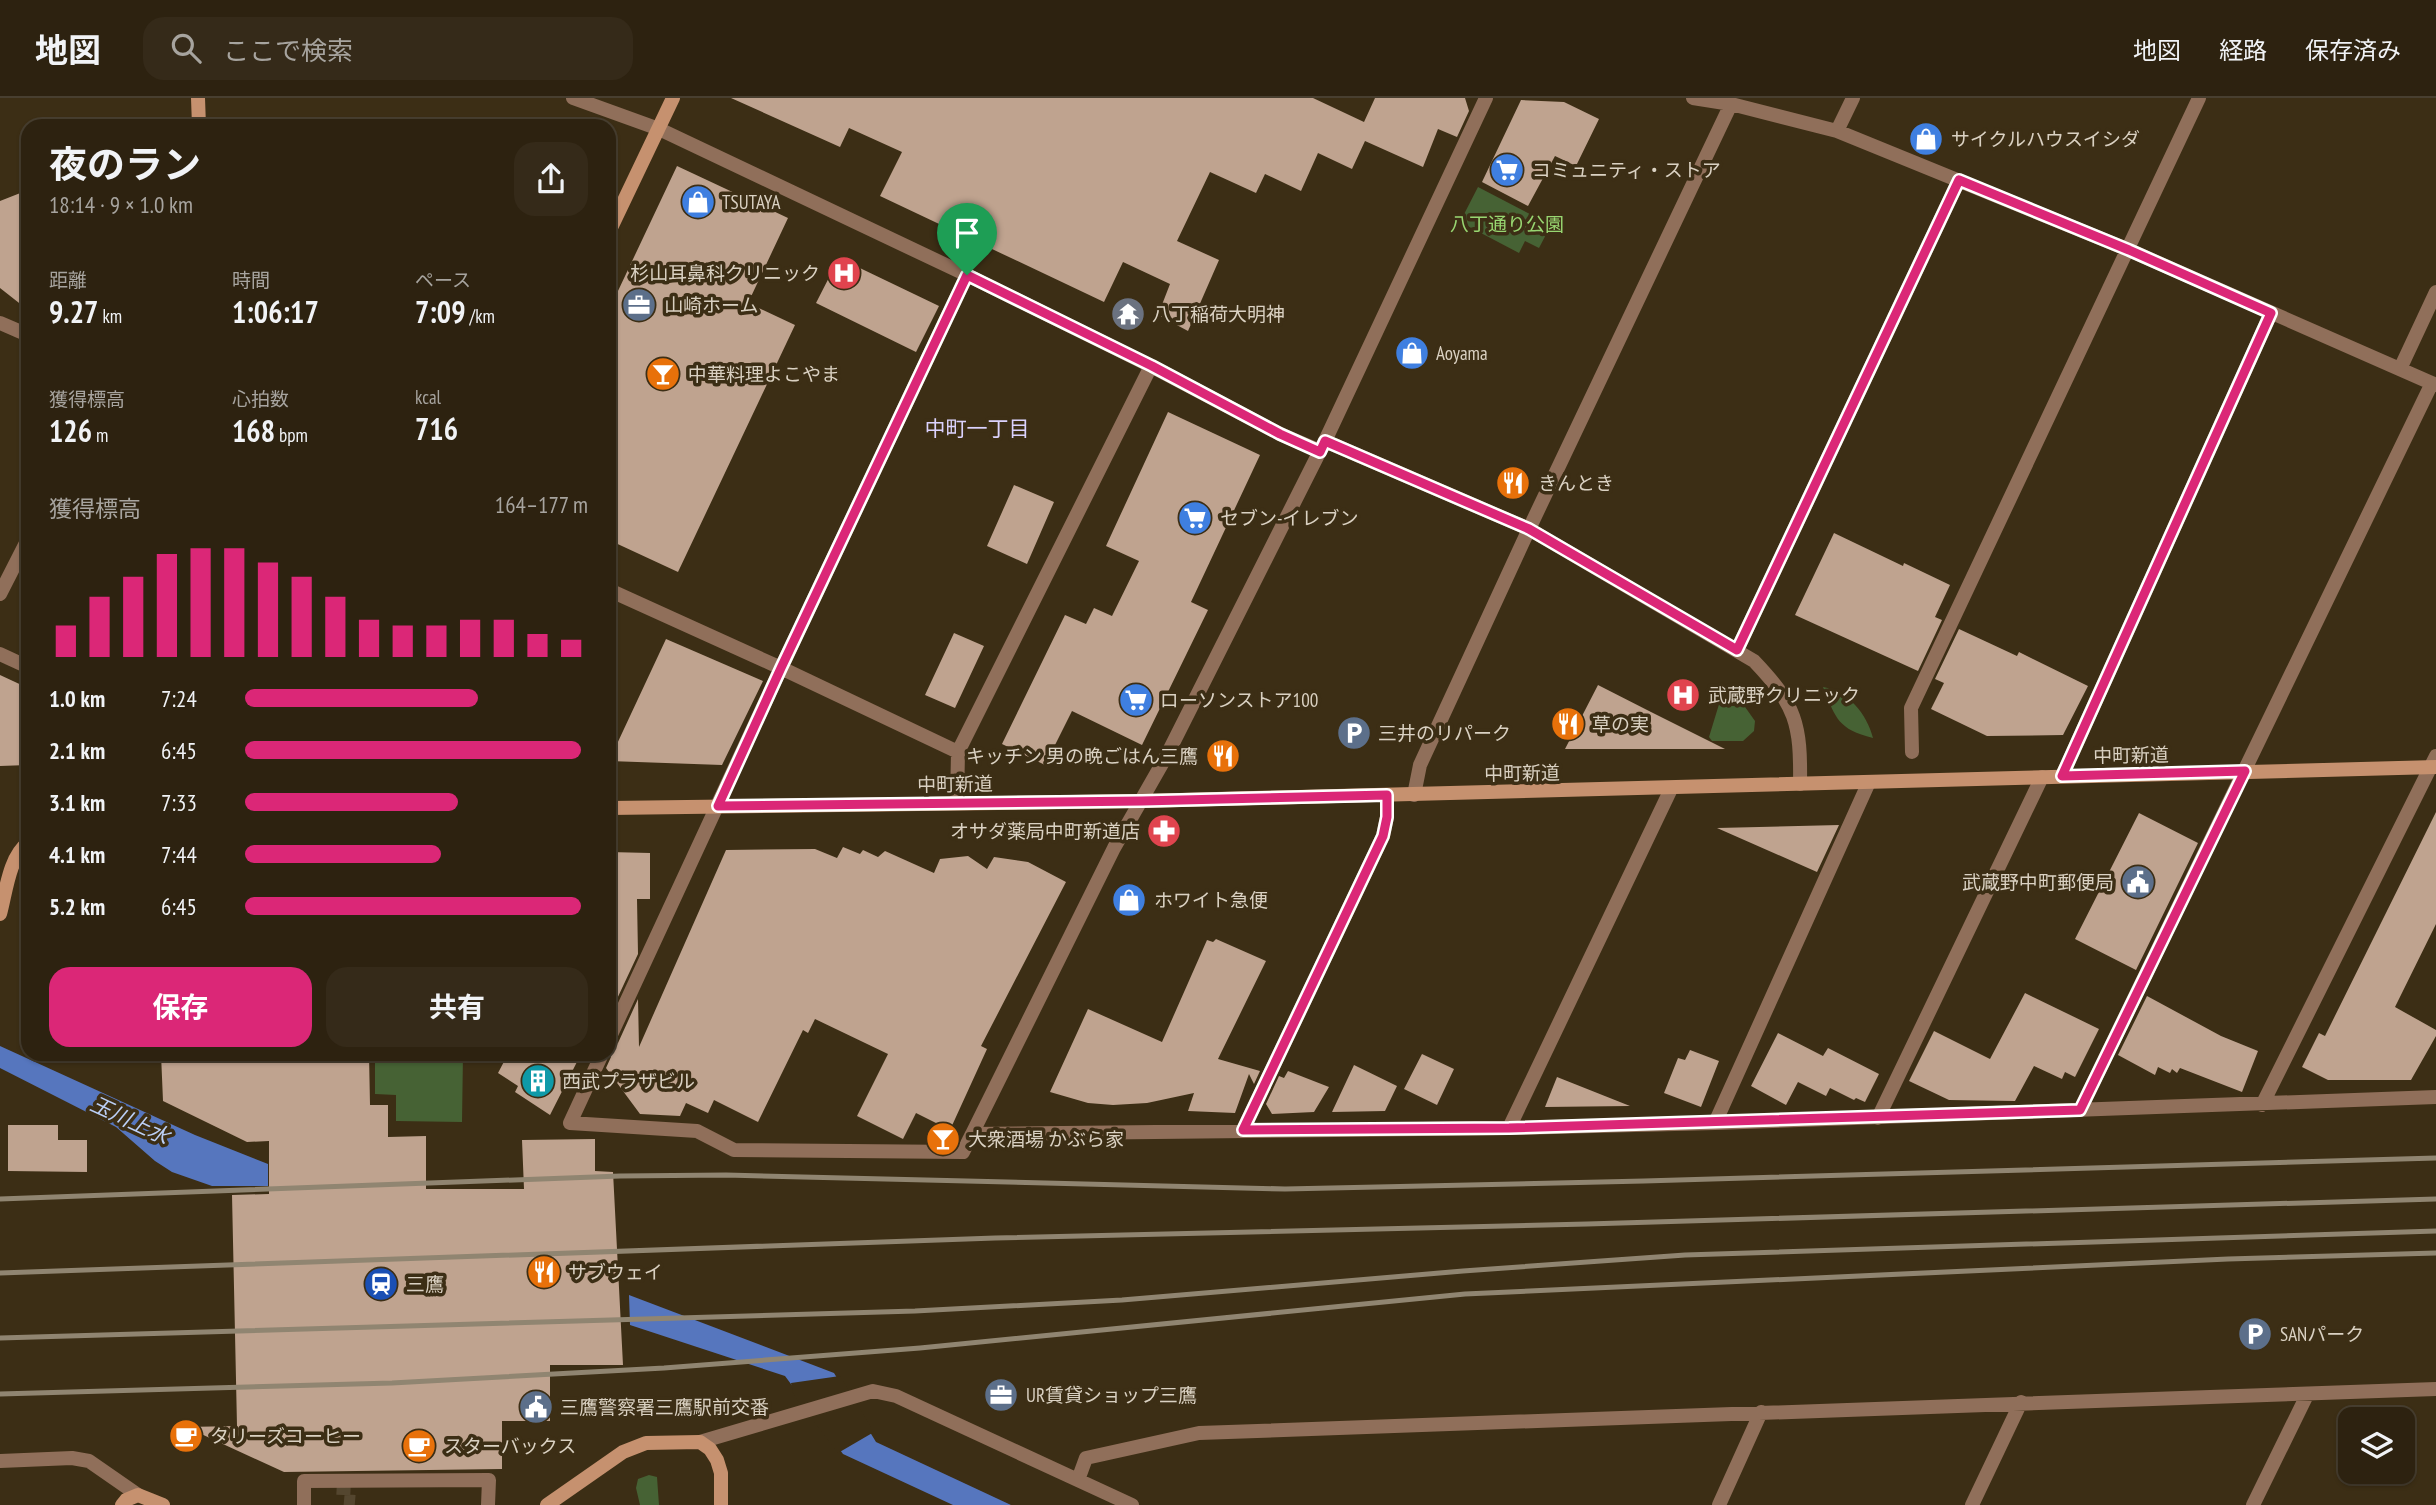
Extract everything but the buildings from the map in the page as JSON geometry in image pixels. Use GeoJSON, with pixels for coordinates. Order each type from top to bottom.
{"type":"FeatureCollection","features":[{"type":"Feature","properties":{"kind":"street"},"geometry":{"type":"LineString","coordinates":[[198,98],[199,119]]}},
{"type":"Feature","properties":{"kind":"street"},"geometry":{"type":"LineString","coordinates":[[572,98],[659,129],[967,275],[1152,366],[1280,434],[1322,446],[1529,529],[1754,661],[1775,683],[1793,714],[1800,742],[1800,784]]}},
{"type":"Feature","properties":{"kind":"street"},"geometry":{"type":"LineString","coordinates":[[616,218],[673,98]]}},
{"type":"Feature","properties":{"kind":"street"},"geometry":{"type":"LineString","coordinates":[[599,1061],[570,1123],[697,1131],[734,1150],[963,1152],[1114,848],[1142,801],[1322,446],[1486,98]]}},
{"type":"Feature","properties":{"kind":"street"},"geometry":{"type":"LineString","coordinates":[[1692,98],[1731,104],[1837,131],[2129,250],[2434,384],[2080,1110]]}},
{"type":"Feature","properties":{"kind":"street"},"geometry":{"type":"LineString","coordinates":[[1837,131],[1853,98]]}},
{"type":"Feature","properties":{"kind":"street"},"geometry":{"type":"LineString","coordinates":[[1912,752],[1911,708],[2199,98]]}},
{"type":"Feature","properties":{"kind":"street"},"geometry":{"type":"LineString","coordinates":[[1414,795],[1420,765],[1731,104]]}},
{"type":"Feature","properties":{"kind":"street"},"geometry":{"type":"LineString","coordinates":[[1737,650],[1959,180]]}},
{"type":"Feature","properties":{"kind":"street"},"geometry":{"type":"LineString","coordinates":[[616,1024],[967,275]]}},
{"type":"Feature","properties":{"kind":"street"},"geometry":{"type":"LineString","coordinates":[[2400,369],[2436,292]]}},
{"type":"Feature","properties":{"kind":"street"},"geometry":{"type":"LineString","coordinates":[[2062,776],[2271,313]]}},
{"type":"Feature","properties":{"kind":"street"},"geometry":{"type":"LineString","coordinates":[[0,323],[21,332]]}},
{"type":"Feature","properties":{"kind":"street"},"geometry":{"type":"LineString","coordinates":[[957,803],[958,752],[1152,366]]}},
{"type":"Feature","properties":{"kind":"street"},"geometry":{"type":"LineString","coordinates":[[0,594],[21,553]]}},
{"type":"Feature","properties":{"kind":"street"},"geometry":{"type":"LineString","coordinates":[[616,593],[958,752]]}},
{"type":"Feature","properties":{"kind":"street"},"geometry":{"type":"LineString","coordinates":[[0,654],[21,664]]}},
{"type":"Feature","properties":{"kind":"street"},"geometry":{"type":"LineString","coordinates":[[2262,1105],[2434,763]]}},
{"type":"Feature","properties":{"kind":"street","name":"中町新道"},"geometry":{"type":"LineString","coordinates":[[616,808],[1142,801],[1671,789],[2434,763]]}},
{"type":"Feature","properties":{"kind":"street"},"geometry":{"type":"LineString","coordinates":[[1878,1118],[2042,777]]}},
{"type":"Feature","properties":{"kind":"street"},"geometry":{"type":"LineString","coordinates":[[1715,1123],[1869,782]]}},
{"type":"Feature","properties":{"kind":"street"},"geometry":{"type":"LineString","coordinates":[[1509,1128],[1671,789]]}},
{"type":"Feature","properties":{"kind":"street"},"geometry":{"type":"LineString","coordinates":[[1243,1130],[1383,836],[1387,817],[1387,795]]}},
{"type":"Feature","properties":{"kind":"street"},"geometry":{"type":"LineString","coordinates":[[0,914],[14,864],[21,851]]}},
{"type":"Feature","properties":{"kind":"street"},"geometry":{"type":"LineString","coordinates":[[972,1133],[1509,1128],[1715,1123],[2436,1097]]}},
{"type":"Feature","properties":{"kind":"street"},"geometry":{"type":"LineString","coordinates":[[1077,1480],[1086,1458],[1199,1433],[2436,1389]]}},
{"type":"Feature","properties":{"kind":"street"},"geometry":{"type":"LineString","coordinates":[[547,1505],[623,1452],[646,1443],[700,1442],[873,1391],[896,1396],[1132,1505]]}},
{"type":"Feature","properties":{"kind":"street"},"geometry":{"type":"LineString","coordinates":[[2253,1505],[2307,1395]]}},
{"type":"Feature","properties":{"kind":"street"},"geometry":{"type":"LineString","coordinates":[[1972,1505],[2021,1402]]}},
{"type":"Feature","properties":{"kind":"street"},"geometry":{"type":"LineString","coordinates":[[1719,1505],[1760,1412]]}},
{"type":"Feature","properties":{"kind":"street"},"geometry":{"type":"LineString","coordinates":[[700,1442],[710,1449],[717,1460],[721,1473],[721,1505]]}},
{"type":"Feature","properties":{"kind":"street"},"geometry":{"type":"LineString","coordinates":[[0,1461],[72,1458],[89,1461],[138,1495],[163,1505]]}},
{"type":"Feature","properties":{"kind":"street"},"geometry":{"type":"LineString","coordinates":[[304,1505],[304,1480],[489,1480],[488,1505]]}},
{"type":"Feature","properties":{"kind":"street"},"geometry":{"type":"LineString","coordinates":[[310,1480],[310,1505]]}},
{"type":"Feature","properties":{"kind":"street"},"geometry":{"type":"LineString","coordinates":[[122,1505],[126,1500],[138,1495]]}},
{"type":"Feature","properties":{"kind":"green space","name":"八丁通り公園"},"geometry":{"type":"Polygon","coordinates":[[[1478,187],[1551,225],[1539,248],[1525,241],[1519,253],[1460,222],[1478,187]]]}},
{"type":"Feature","properties":{"kind":"green space"},"geometry":{"type":"Polygon","coordinates":[[[1823,687],[1841,693],[1855,705],[1866,720],[1873,738],[1852,731],[1840,721],[1823,687]]]}},
{"type":"Feature","properties":{"kind":"green space"},"geometry":{"type":"Polygon","coordinates":[[[1724,696],[1738,697],[1755,721],[1754,731],[1743,741],[1712,741],[1709,737],[1724,696]]]}},
{"type":"Feature","properties":{"kind":"green space"},"geometry":{"type":"Polygon","coordinates":[[[375,1061],[463,1061],[462,1122],[396,1121],[396,1095],[375,1094],[375,1061]]]}},
{"type":"Feature","properties":{"kind":"green space"},"geometry":{"type":"Polygon","coordinates":[[[649,1475],[657,1477],[659,1505],[640,1505],[636,1488],[638,1479],[649,1475]]]}},
{"type":"Feature","properties":{"kind":"water","name":"玉川上水"},"geometry":{"type":"Polygon","coordinates":[[[0,1046],[21,1056],[21,1061],[33,1061],[195,1135],[268,1164],[268,1186],[212,1186],[172,1172],[116,1127],[0,1068],[0,1046]]]}},
{"type":"Feature","properties":{"kind":"water"},"geometry":{"type":"Polygon","coordinates":[[[629,1295],[834,1373],[876,1442],[1011,1505],[953,1505],[843,1454],[785,1376],[630,1325],[629,1295]]]}},
{"type":"Feature","properties":{"kind":"pier"},"geometry":{"type":"Polygon","coordinates":[[[840,1376],[874,1432],[838,1453],[798,1401],[791,1383],[840,1376]]]}},
{"type":"Feature","properties":{"kind":"tunnel"},"geometry":{"type":"LineString","coordinates":[[344,1481],[343,1501],[355,1502]]}},
{"type":"Feature","properties":{"kind":"railway"},"geometry":{"type":"LineString","coordinates":[[0,1199],[620,1176],[726,1175],[1285,1189],[2436,1158]]}},
{"type":"Feature","properties":{"kind":"railway"},"geometry":{"type":"LineString","coordinates":[[0,1273],[995,1238],[2436,1199]]}},
{"type":"Feature","properties":{"kind":"railway"},"geometry":{"type":"LineString","coordinates":[[0,1338],[915,1311],[1122,1300],[1685,1255],[2436,1231]]}},
{"type":"Feature","properties":{"kind":"railway"},"geometry":{"type":"LineString","coordinates":[[0,1394],[392,1383],[664,1368],[920,1348],[1465,1294],[2228,1259],[2436,1253]]}},
{"type":"Feature","properties":{"kind":"place","name":"サイクルハウスイシダ"},"geometry":{"type":"Point","coordinates":[1926,139]}},
{"type":"Feature","properties":{"kind":"place","name":"コミュニティ・ストア"},"geometry":{"type":"Point","coordinates":[1507,170]}},
{"type":"Feature","properties":{"kind":"place","name":"TSUTAYA"},"geometry":{"type":"Point","coordinates":[698,202]}},
{"type":"Feature","properties":{"kind":"place","name":"杉山耳鼻科クリニック"},"geometry":{"type":"Point","coordinates":[844,273]}},
{"type":"Feature","properties":{"kind":"place","name":"山崎ホーム"},"geometry":{"type":"Point","coordinates":[639,305]}},
{"type":"Feature","properties":{"kind":"place","name":"八丁稲荷大明神"},"geometry":{"type":"Point","coordinates":[1128,314]}},
{"type":"Feature","properties":{"kind":"place","name":"Aoyama"},"geometry":{"type":"Point","coordinates":[1412,353]}},
{"type":"Feature","properties":{"kind":"place","name":"中華料理よこやま"},"geometry":{"type":"Point","coordinates":[663,374]}},
{"type":"Feature","properties":{"kind":"place","name":"きんとき"},"geometry":{"type":"Point","coordinates":[1513,483]}},
{"type":"Feature","properties":{"kind":"place","name":"セブン-イレブン"},"geometry":{"type":"Point","coordinates":[1195,518]}},
{"type":"Feature","properties":{"kind":"place","name":"武蔵野クリニック"},"geometry":{"type":"Point","coordinates":[1683,695]}},
{"type":"Feature","properties":{"kind":"place","name":"ローソンストア100"},"geometry":{"type":"Point","coordinates":[1136,700]}},
{"type":"Feature","properties":{"kind":"place","name":"草の実"},"geometry":{"type":"Point","coordinates":[1568,724]}},
{"type":"Feature","properties":{"kind":"place","name":"三井のリパーク"},"geometry":{"type":"Point","coordinates":[1354,733]}},
{"type":"Feature","properties":{"kind":"place","name":"キッチン 男の晩ごはん三鷹"},"geometry":{"type":"Point","coordinates":[1223,756]}},
{"type":"Feature","properties":{"kind":"place","name":"オサダ薬局中町新道店"},"geometry":{"type":"Point","coordinates":[1164,831]}},
{"type":"Feature","properties":{"kind":"place","name":"武蔵野中町郵便局"},"geometry":{"type":"Point","coordinates":[2138,882]}},
{"type":"Feature","properties":{"kind":"place","name":"ホワイト急便"},"geometry":{"type":"Point","coordinates":[1129,900]}},
{"type":"Feature","properties":{"kind":"place","name":"西武プラザビル"},"geometry":{"type":"Point","coordinates":[538,1081]}},
{"type":"Feature","properties":{"kind":"place","name":"大衆酒場 かぶら家"},"geometry":{"type":"Point","coordinates":[943,1139]}},
{"type":"Feature","properties":{"kind":"place","name":"サブウェイ"},"geometry":{"type":"Point","coordinates":[544,1272]}},
{"type":"Feature","properties":{"kind":"place","name":"三鷹"},"geometry":{"type":"Point","coordinates":[381,1284]}},
{"type":"Feature","properties":{"kind":"place","name":"SANパーク"},"geometry":{"type":"Point","coordinates":[2255,1334]}},
{"type":"Feature","properties":{"kind":"place","name":"UR賃貸ショップ三鷹"},"geometry":{"type":"Point","coordinates":[1001,1395]}},
{"type":"Feature","properties":{"kind":"place","name":"三鷹警察署三鷹駅前交番"},"geometry":{"type":"Point","coordinates":[536,1407]}},
{"type":"Feature","properties":{"kind":"place","name":"タリーズコーヒー"},"geometry":{"type":"Point","coordinates":[186,1436]}},
{"type":"Feature","properties":{"kind":"place","name":"スターバックス"},"geometry":{"type":"Point","coordinates":[419,1446]}},
{"type":"Feature","properties":{"kind":"district","name":"中町一丁目"},"geometry":{"type":"Point","coordinates":[977,428]}},
{"type":"Feature","properties":{"kind":"route"},"geometry":{"type":"LineString","coordinates":[[1959,180],[2129,250],[2271,313],[2062,776],[2245,771],[2080,1110],[1509,1128],[1243,1130],[1383,836],[1387,817],[1387,795],[718,806],[967,275],[1152,366],[1280,434],[1320,452],[1325,441],[1529,529],[1737,650],[1959,180]]}}]}
